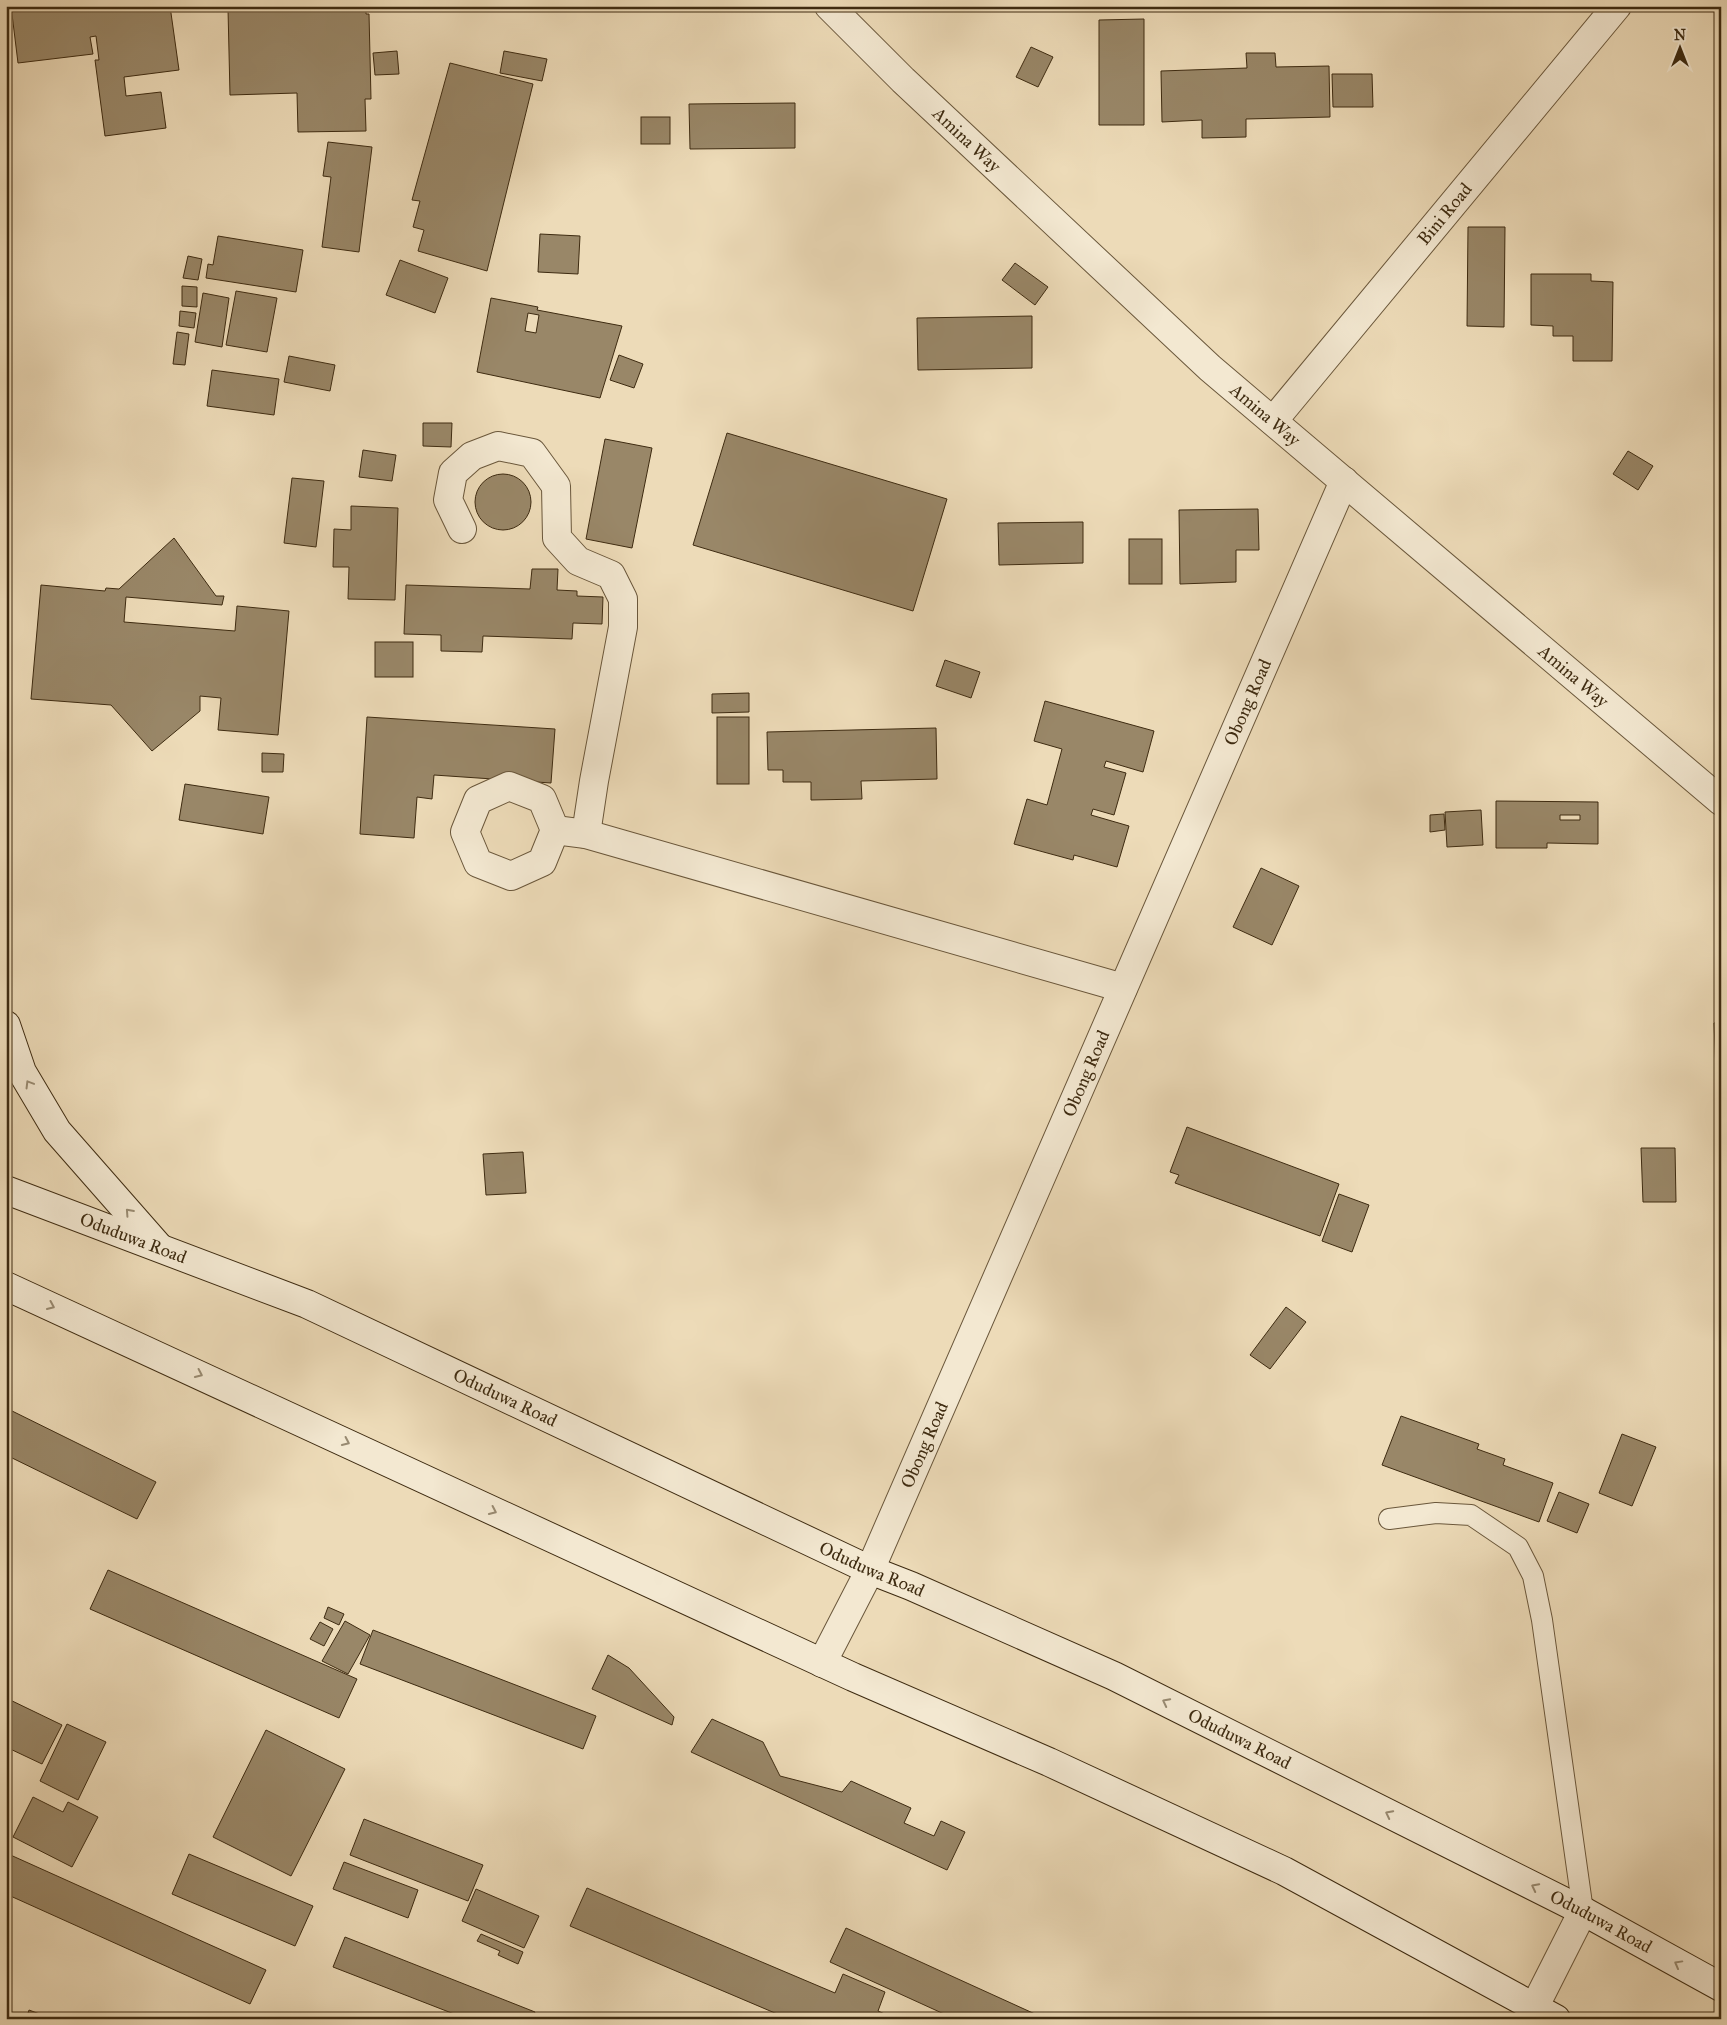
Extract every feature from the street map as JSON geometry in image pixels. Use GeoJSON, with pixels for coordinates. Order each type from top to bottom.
{"type":"FeatureCollection","features":[{"type":"Feature","properties":{"kind":"street","name":"Amina Way"},"geometry":{"type":"LineString","coordinates":[[829,6],[903,80],[1210,368],[1721,801]]}},
{"type":"Feature","properties":{"kind":"street","name":"Bini Road"},"geometry":{"type":"LineString","coordinates":[[1273,421],[1617,6]]}},
{"type":"Feature","properties":{"kind":"street"},"geometry":{"type":"LineString","coordinates":[[462,530],[448,500],[453,473],[472,456],[498,446],[532,453],[556,486],[558,538],[578,561],[611,575],[623,599],[623,627],[594,780],[586,834]]}},
{"type":"Feature","properties":{"kind":"street","name":"Obong Road"},"geometry":{"type":"LineString","coordinates":[[822,1663],[870,1570],[1344,481]]}},
{"type":"Feature","properties":{"kind":"street"},"geometry":{"type":"LineString","coordinates":[[555,830],[586,834],[1124,988]]}},
{"type":"Feature","properties":{"kind":"street"},"geometry":{"type":"LineString","coordinates":[[6,1025],[22,1072],[57,1131],[161,1248]]}},
{"type":"Feature","properties":{"kind":"street","name":"Oduduwa Road"},"geometry":{"type":"LineString","coordinates":[[6,1190],[308,1304],[870,1570],[911,1586],[1114,1676],[1583,1911],[1721,1987]]}},
{"type":"Feature","properties":{"kind":"street"},"geometry":{"type":"LineString","coordinates":[[6,1286],[822,1663],[1048,1762],[1284,1871],[1541,2015],[1583,1911]]}},
{"type":"Feature","properties":{"kind":"lane"},"geometry":{"type":"LineString","coordinates":[[1389,1519],[1436,1513],[1471,1515],[1518,1547],[1533,1576],[1542,1620],[1583,1911]]}},
{"type":"Feature","properties":{"kind":"building"},"geometry":{"type":"Polygon","coordinates":[[[11,6],[170,6],[179,70],[124,77],[126,96],[161,92],[166,128],[105,136],[95,60],[99,60],[96,36],[90,37],[93,54],[18,63],[11,6]]]}},
{"type":"Feature","properties":{"kind":"building"},"geometry":{"type":"Polygon","coordinates":[[[366,6],[366,14],[369,14],[371,99],[365,99],[366,131],[298,132],[297,93],[230,95],[228,9],[366,6]]]}},
{"type":"Feature","properties":{"kind":"building"},"geometry":{"type":"Polygon","coordinates":[[[1144,19],[1144,125],[1099,125],[1099,20],[1144,19]]]}},
{"type":"Feature","properties":{"kind":"building"},"geometry":{"type":"Polygon","coordinates":[[[1031,47],[1053,57],[1038,87],[1016,77],[1031,47]]]}},
{"type":"Feature","properties":{"kind":"building"},"geometry":{"type":"Polygon","coordinates":[[[397,51],[399,74],[375,75],[373,53],[397,51]]]}},
{"type":"Feature","properties":{"kind":"building"},"geometry":{"type":"Polygon","coordinates":[[[504,51],[547,59],[542,81],[500,73],[504,51]]]}},
{"type":"Feature","properties":{"kind":"building"},"geometry":{"type":"Polygon","coordinates":[[[1246,53],[1275,53],[1276,67],[1329,66],[1330,117],[1246,119],[1246,137],[1202,138],[1202,120],[1162,122],[1161,71],[1247,68],[1246,53]]]}},
{"type":"Feature","properties":{"kind":"building"},"geometry":{"type":"Polygon","coordinates":[[[450,63],[533,84],[487,271],[418,251],[424,230],[413,227],[420,201],[412,200],[450,63]]]}},
{"type":"Feature","properties":{"kind":"building"},"geometry":{"type":"Polygon","coordinates":[[[1332,74],[1372,74],[1373,107],[1333,107],[1332,74]]]}},
{"type":"Feature","properties":{"kind":"building"},"geometry":{"type":"Polygon","coordinates":[[[795,103],[795,148],[690,149],[689,104],[795,103]]]}},
{"type":"Feature","properties":{"kind":"building"},"geometry":{"type":"Polygon","coordinates":[[[641,117],[670,117],[670,144],[641,144],[641,117]]]}},
{"type":"Feature","properties":{"kind":"building"},"geometry":{"type":"Polygon","coordinates":[[[328,142],[372,147],[359,252],[322,247],[331,177],[323,176],[328,142]]]}},
{"type":"Feature","properties":{"kind":"building"},"geometry":{"type":"Polygon","coordinates":[[[1468,227],[1505,227],[1504,327],[1467,326],[1468,227]]]}},
{"type":"Feature","properties":{"kind":"building"},"geometry":{"type":"Polygon","coordinates":[[[540,234],[580,236],[578,274],[538,272],[540,234]]]}},
{"type":"Feature","properties":{"kind":"building"},"geometry":{"type":"Polygon","coordinates":[[[218,236],[303,250],[296,292],[206,278],[208,264],[213,265],[218,236]]]}},
{"type":"Feature","properties":{"kind":"building"},"geometry":{"type":"Polygon","coordinates":[[[188,256],[202,259],[198,280],[183,278],[188,256]]]}},
{"type":"Feature","properties":{"kind":"building"},"geometry":{"type":"Polygon","coordinates":[[[400,260],[448,278],[435,313],[386,295],[400,260]]]}},
{"type":"Feature","properties":{"kind":"building"},"geometry":{"type":"Polygon","coordinates":[[[1015,263],[1048,287],[1035,305],[1002,280],[1015,263]]]}},
{"type":"Feature","properties":{"kind":"building"},"geometry":{"type":"Polygon","coordinates":[[[1531,274],[1591,274],[1591,281],[1613,282],[1612,361],[1573,361],[1573,336],[1553,336],[1553,326],[1531,325],[1531,274]]]}},
{"type":"Feature","properties":{"kind":"building"},"geometry":{"type":"Polygon","coordinates":[[[182,286],[197,287],[197,307],[182,306],[182,286]]]}},
{"type":"Feature","properties":{"kind":"building"},"geometry":{"type":"Polygon","coordinates":[[[236,291],[277,298],[267,352],[226,345],[236,291]]]}},
{"type":"Feature","properties":{"kind":"building"},"geometry":{"type":"Polygon","coordinates":[[[203,293],[229,298],[222,347],[195,342],[203,293]]]}},
{"type":"Feature","properties":{"kind":"building"},"geometry":{"type":"Polygon","coordinates":[[[491,298],[538,307],[537,310],[622,326],[600,398],[477,372],[491,298]],[[528,313],[525,331],[536,333],[539,315],[528,313]]]}},
{"type":"Feature","properties":{"kind":"building"},"geometry":{"type":"Polygon","coordinates":[[[180,311],[196,313],[194,328],[179,326],[180,311]]]}},
{"type":"Feature","properties":{"kind":"building"},"geometry":{"type":"Polygon","coordinates":[[[1032,316],[1032,368],[918,370],[917,318],[1032,316]]]}},
{"type":"Feature","properties":{"kind":"building"},"geometry":{"type":"Polygon","coordinates":[[[177,332],[189,334],[185,365],[173,364],[177,332]]]}},
{"type":"Feature","properties":{"kind":"building"},"geometry":{"type":"Polygon","coordinates":[[[619,355],[643,364],[634,388],[610,380],[619,355]]]}},
{"type":"Feature","properties":{"kind":"building"},"geometry":{"type":"Polygon","coordinates":[[[289,356],[335,365],[330,391],[284,382],[289,356]]]}},
{"type":"Feature","properties":{"kind":"building"},"geometry":{"type":"Polygon","coordinates":[[[212,370],[279,379],[274,415],[207,406],[212,370]]]}},
{"type":"Feature","properties":{"kind":"building"},"geometry":{"type":"Polygon","coordinates":[[[423,423],[452,423],[451,447],[423,446],[423,423]]]}},
{"type":"Feature","properties":{"kind":"building"},"geometry":{"type":"Polygon","coordinates":[[[727,433],[947,499],[913,611],[693,545],[727,433]]]}},
{"type":"Feature","properties":{"kind":"building"},"geometry":{"type":"Polygon","coordinates":[[[605,439],[652,448],[632,548],[586,539],[605,439]]]}},
{"type":"Feature","properties":{"kind":"building"},"geometry":{"type":"Polygon","coordinates":[[[363,450],[396,455],[392,481],[359,477],[363,450]]]}},
{"type":"Feature","properties":{"kind":"building"},"geometry":{"type":"Polygon","coordinates":[[[1628,451],[1653,466],[1638,490],[1613,474],[1628,451]]]}},
{"type":"Feature","properties":{"kind":"building"},"geometry":{"type":"Polygon","coordinates":[[[497,474],[509,474],[519,478],[527,486],[531,502],[527,518],[519,526],[509,530],[497,530],[487,526],[479,518],[475,508],[475,496],[479,486],[487,478],[497,474]]]}},
{"type":"Feature","properties":{"kind":"building"},"geometry":{"type":"Polygon","coordinates":[[[292,478],[324,481],[316,547],[284,543],[292,478]]]}},
{"type":"Feature","properties":{"kind":"building"},"geometry":{"type":"Polygon","coordinates":[[[351,506],[398,508],[395,600],[348,599],[349,567],[333,567],[334,529],[351,530],[351,506]]]}},
{"type":"Feature","properties":{"kind":"building"},"geometry":{"type":"Polygon","coordinates":[[[1258,509],[1259,550],[1236,550],[1236,582],[1180,584],[1179,510],[1258,509]]]}},
{"type":"Feature","properties":{"kind":"building"},"geometry":{"type":"Polygon","coordinates":[[[1083,522],[1083,563],[999,565],[998,523],[1083,522]]]}},
{"type":"Feature","properties":{"kind":"building"},"geometry":{"type":"Polygon","coordinates":[[[174,538],[216,596],[224,596],[222,605],[126,597],[124,622],[235,631],[237,606],[289,611],[278,735],[218,730],[221,698],[200,696],[200,711],[152,751],[111,705],[31,699],[41,585],[105,591],[106,588],[119,589],[174,538]]]}},
{"type":"Feature","properties":{"kind":"building"},"geometry":{"type":"Polygon","coordinates":[[[1129,539],[1162,539],[1162,584],[1129,584],[1129,539]]]}},
{"type":"Feature","properties":{"kind":"building"},"geometry":{"type":"Polygon","coordinates":[[[532,569],[558,569],[557,590],[577,591],[577,596],[603,597],[602,624],[573,623],[572,639],[483,636],[482,652],[441,651],[441,635],[404,634],[406,585],[530,589],[532,569]]]}},
{"type":"Feature","properties":{"kind":"building"},"geometry":{"type":"Polygon","coordinates":[[[375,642],[413,642],[413,677],[375,677],[375,642]]]}},
{"type":"Feature","properties":{"kind":"building"},"geometry":{"type":"Polygon","coordinates":[[[945,660],[980,672],[971,698],[936,686],[945,660]]]}},
{"type":"Feature","properties":{"kind":"building"},"geometry":{"type":"Polygon","coordinates":[[[749,693],[749,712],[712,713],[712,694],[749,693]]]}},
{"type":"Feature","properties":{"kind":"building"},"geometry":{"type":"Polygon","coordinates":[[[1045,701],[1154,731],[1143,772],[1106,761],[1104,767],[1126,773],[1114,815],[1093,809],[1091,815],[1129,826],[1117,867],[1074,855],[1073,860],[1014,844],[1027,799],[1047,805],[1062,749],[1034,741],[1045,701]]]}},
{"type":"Feature","properties":{"kind":"building"},"geometry":{"type":"Polygon","coordinates":[[[367,717],[555,729],[551,783],[434,775],[432,799],[417,797],[414,838],[360,834],[367,717]]]}},
{"type":"Feature","properties":{"kind":"building"},"geometry":{"type":"Polygon","coordinates":[[[717,717],[749,717],[749,784],[717,784],[717,717]]]}},
{"type":"Feature","properties":{"kind":"building"},"geometry":{"type":"Polygon","coordinates":[[[936,728],[937,779],[861,781],[862,799],[811,800],[811,782],[783,782],[783,770],[768,770],[767,732],[936,728]]]}},
{"type":"Feature","properties":{"kind":"building"},"geometry":{"type":"Polygon","coordinates":[[[262,753],[284,754],[283,772],[262,772],[262,753]]]}},
{"type":"Feature","properties":{"kind":"building"},"geometry":{"type":"Polygon","coordinates":[[[185,784],[269,797],[263,834],[179,820],[185,784]]]}},
{"type":"Feature","properties":{"kind":"building"},"geometry":{"type":"Polygon","coordinates":[[[1496,801],[1598,802],[1598,844],[1547,843],[1547,848],[1496,848],[1496,801]],[[1560,815],[1560,820],[1580,820],[1580,815],[1560,815]]]}},
{"type":"Feature","properties":{"kind":"building"},"geometry":{"type":"Polygon","coordinates":[[[1481,810],[1483,845],[1447,847],[1445,812],[1481,810]]]}},
{"type":"Feature","properties":{"kind":"building"},"geometry":{"type":"Polygon","coordinates":[[[1444,814],[1445,830],[1430,832],[1430,815],[1444,814]]]}},
{"type":"Feature","properties":{"kind":"building"},"geometry":{"type":"Polygon","coordinates":[[[1261,868],[1299,886],[1272,945],[1233,927],[1261,868]]]}},
{"type":"Feature","properties":{"kind":"building"},"geometry":{"type":"Polygon","coordinates":[[[1721,1022],[1721,1072],[1716,1072],[1714,1023],[1721,1022]]]}},
{"type":"Feature","properties":{"kind":"building"},"geometry":{"type":"Polygon","coordinates":[[[1187,1127],[1339,1184],[1320,1236],[1175,1183],[1179,1175],[1170,1172],[1187,1127]]]}},
{"type":"Feature","properties":{"kind":"building"},"geometry":{"type":"Polygon","coordinates":[[[1641,1148],[1675,1148],[1676,1202],[1643,1202],[1641,1148]]]}},
{"type":"Feature","properties":{"kind":"building"},"geometry":{"type":"Polygon","coordinates":[[[523,1152],[526,1193],[486,1195],[483,1154],[523,1152]]]}},
{"type":"Feature","properties":{"kind":"building"},"geometry":{"type":"Polygon","coordinates":[[[1339,1194],[1369,1205],[1352,1252],[1322,1241],[1339,1194]]]}},
{"type":"Feature","properties":{"kind":"building"},"geometry":{"type":"Polygon","coordinates":[[[1286,1307],[1306,1322],[1270,1369],[1250,1355],[1286,1307]]]}},
{"type":"Feature","properties":{"kind":"building"},"geometry":{"type":"Polygon","coordinates":[[[6,1408],[156,1482],[137,1519],[6,1455],[6,1408]]]}},
{"type":"Feature","properties":{"kind":"building"},"geometry":{"type":"Polygon","coordinates":[[[1401,1416],[1479,1444],[1477,1449],[1505,1459],[1503,1465],[1553,1483],[1539,1522],[1382,1465],[1401,1416]]]}},
{"type":"Feature","properties":{"kind":"building"},"geometry":{"type":"Polygon","coordinates":[[[1622,1434],[1656,1447],[1632,1506],[1599,1493],[1622,1434]]]}},
{"type":"Feature","properties":{"kind":"building"},"geometry":{"type":"Polygon","coordinates":[[[1559,1492],[1589,1504],[1577,1533],[1547,1521],[1559,1492]]]}},
{"type":"Feature","properties":{"kind":"building"},"geometry":{"type":"Polygon","coordinates":[[[108,1570],[357,1679],[339,1718],[90,1609],[108,1570]]]}},
{"type":"Feature","properties":{"kind":"building"},"geometry":{"type":"Polygon","coordinates":[[[328,1607],[344,1614],[339,1625],[324,1618],[328,1607]]]}},
{"type":"Feature","properties":{"kind":"building"},"geometry":{"type":"Polygon","coordinates":[[[345,1621],[370,1635],[348,1674],[322,1661],[345,1621]]]}},
{"type":"Feature","properties":{"kind":"building"},"geometry":{"type":"Polygon","coordinates":[[[320,1622],[333,1629],[324,1646],[310,1639],[320,1622]]]}},
{"type":"Feature","properties":{"kind":"building"},"geometry":{"type":"Polygon","coordinates":[[[373,1630],[596,1716],[583,1749],[360,1664],[373,1630]]]}},
{"type":"Feature","properties":{"kind":"building"},"geometry":{"type":"Polygon","coordinates":[[[608,1655],[629,1668],[674,1717],[672,1725],[592,1689],[608,1655]]]}},
{"type":"Feature","properties":{"kind":"building"},"geometry":{"type":"Polygon","coordinates":[[[6,1698],[62,1725],[42,1764],[6,1747],[6,1698]]]}},
{"type":"Feature","properties":{"kind":"building"},"geometry":{"type":"Polygon","coordinates":[[[712,1719],[763,1742],[780,1776],[842,1792],[851,1781],[911,1808],[904,1823],[934,1836],[941,1821],[965,1832],[947,1870],[691,1752],[712,1719]]]}},
{"type":"Feature","properties":{"kind":"building"},"geometry":{"type":"Polygon","coordinates":[[[67,1724],[106,1742],[78,1800],[40,1781],[67,1724]]]}},
{"type":"Feature","properties":{"kind":"building"},"geometry":{"type":"Polygon","coordinates":[[[266,1730],[345,1769],[291,1876],[213,1837],[266,1730]]]}},
{"type":"Feature","properties":{"kind":"building"},"geometry":{"type":"Polygon","coordinates":[[[33,1797],[63,1812],[68,1802],[98,1817],[72,1867],[13,1837],[33,1797]]]}},
{"type":"Feature","properties":{"kind":"building"},"geometry":{"type":"Polygon","coordinates":[[[364,1819],[483,1865],[468,1901],[350,1855],[364,1819]]]}},
{"type":"Feature","properties":{"kind":"building"},"geometry":{"type":"Polygon","coordinates":[[[6,1853],[266,1970],[250,2004],[6,1894],[6,1853]]]}},
{"type":"Feature","properties":{"kind":"building"},"geometry":{"type":"Polygon","coordinates":[[[189,1854],[313,1906],[295,1946],[172,1894],[189,1854]]]}},
{"type":"Feature","properties":{"kind":"building"},"geometry":{"type":"Polygon","coordinates":[[[344,1862],[418,1890],[408,1918],[333,1889],[344,1862]]]}},
{"type":"Feature","properties":{"kind":"building"},"geometry":{"type":"Polygon","coordinates":[[[587,1888],[835,1993],[843,1974],[885,1992],[878,2011],[887,2015],[886,2019],[789,2019],[570,1926],[587,1888]]]}},
{"type":"Feature","properties":{"kind":"building"},"geometry":{"type":"Polygon","coordinates":[[[476,1889],[539,1916],[524,1948],[462,1921],[476,1889]]]}},
{"type":"Feature","properties":{"kind":"building"},"geometry":{"type":"Polygon","coordinates":[[[846,1928],[1046,2019],[955,2019],[830,1962],[846,1928]]]}},
{"type":"Feature","properties":{"kind":"building"},"geometry":{"type":"Polygon","coordinates":[[[481,1934],[523,1952],[518,1964],[498,1955],[500,1951],[477,1941],[481,1934]]]}},
{"type":"Feature","properties":{"kind":"building"},"geometry":{"type":"Polygon","coordinates":[[[345,1937],[535,2012],[532,2019],[467,2019],[333,1967],[345,1937]]]}},
{"type":"Feature","properties":{"kind":"building"},"geometry":{"type":"Polygon","coordinates":[[[29,2010],[53,2019],[26,2019],[29,2010]]]}}]}
